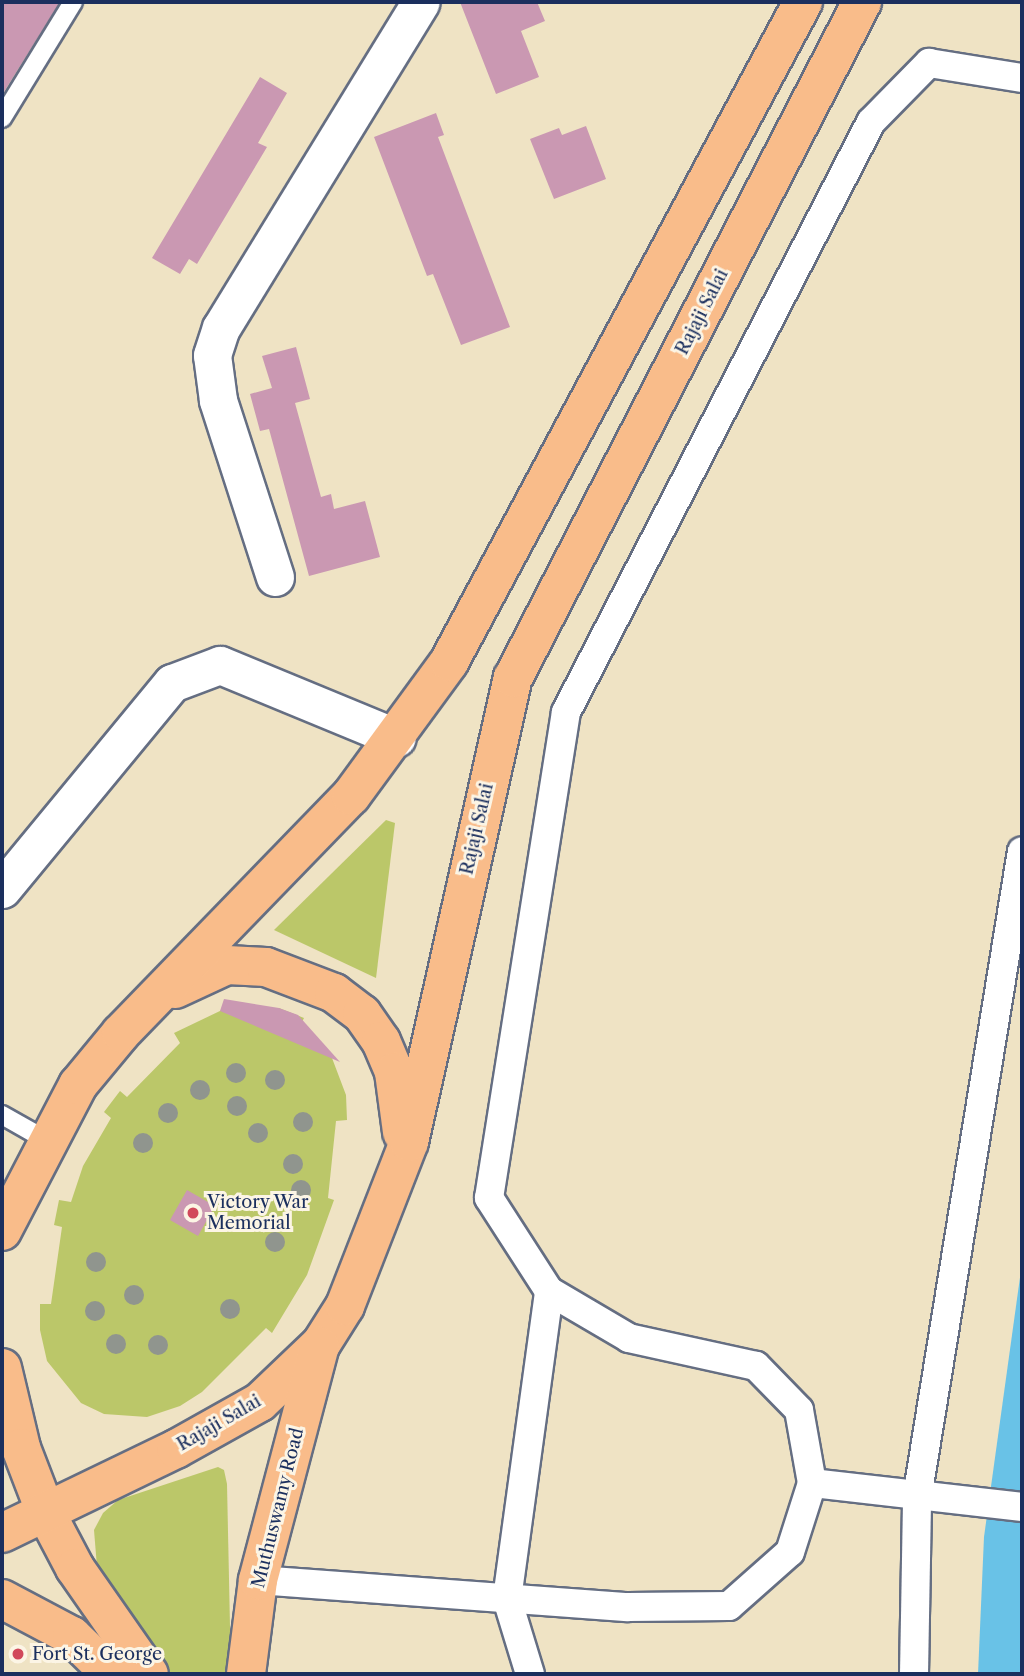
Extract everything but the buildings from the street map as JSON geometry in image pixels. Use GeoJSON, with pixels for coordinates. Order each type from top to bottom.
{"type":"FeatureCollection","features":[{"type":"Feature","properties":{"kind":"main road"},"geometry":{"type":"LineString","coordinates":[[2,1231],[46,1140],[78,1085],[147,1007],[351,796],[397,738],[449,662],[511,551],[803,2]]}},
{"type":"Feature","properties":{"kind":"main road","name":"Rajaji Salai"},"geometry":{"type":"LineString","coordinates":[[2,1533],[222,1425],[260,1402],[321,1344],[363,1268],[402,1163],[425,1077],[513,678],[862,2]]}},
{"type":"Feature","properties":{"kind":"main road"},"geometry":{"type":"LineString","coordinates":[[147,1007],[190,979],[228,965],[266,967],[334,993],[362,1014],[394,1072],[402,1110],[402,1163]]}},
{"type":"Feature","properties":{"kind":"main road","name":"Muthuswamy Road"},"geometry":{"type":"LineString","coordinates":[[246,1674],[258,1580],[321,1344]]}},
{"type":"Feature","properties":{"kind":"main road"},"geometry":{"type":"LineString","coordinates":[[2,1367],[21,1448],[46,1513],[75,1568],[149,1674]]}},
{"type":"Feature","properties":{"kind":"main road"},"geometry":{"type":"LineString","coordinates":[[2,1599],[72,1636],[111,1674]]}},
{"type":"Feature","properties":{"kind":"street"},"geometry":{"type":"LineString","coordinates":[[275,577],[218,400],[212,355],[221,328],[421,2]]}},
{"type":"Feature","properties":{"kind":"street"},"geometry":{"type":"LineString","coordinates":[[258,1580],[628,1607],[729,1606],[790,1552],[812,1483],[799,1410],[756,1366],[629,1338],[549,1291],[489,1198],[566,712],[871,122],[929,63],[1022,78]]}},
{"type":"Feature","properties":{"kind":"street"},"geometry":{"type":"LineString","coordinates":[[2,889],[172,683],[220,666],[397,738]]}},
{"type":"Feature","properties":{"kind":"street"},"geometry":{"type":"LineString","coordinates":[[914,1674],[917,1498],[1022,851]]}},
{"type":"Feature","properties":{"kind":"street"},"geometry":{"type":"LineString","coordinates":[[530,1674],[507,1598],[549,1291]]}},
{"type":"Feature","properties":{"kind":"street"},"geometry":{"type":"LineString","coordinates":[[812,1483],[917,1498],[1022,1507]]}},
{"type":"Feature","properties":{"kind":"lane"},"geometry":{"type":"LineString","coordinates":[[2,118],[73,2]]}},
{"type":"Feature","properties":{"kind":"lane"},"geometry":{"type":"LineString","coordinates":[[2,1115],[46,1140]]}},
{"type":"Feature","properties":{"kind":"green space"},"geometry":{"type":"Polygon","coordinates":[[[386,820],[395,823],[376,978],[274,930],[386,820]]]}},
{"type":"Feature","properties":{"kind":"green space"},"geometry":{"type":"Polygon","coordinates":[[[279,1008],[304,1018],[302,1022],[332,1058],[346,1095],[347,1120],[336,1121],[328,1198],[334,1200],[307,1275],[272,1333],[266,1328],[202,1392],[180,1406],[147,1417],[104,1414],[81,1403],[47,1361],[40,1330],[40,1304],[51,1304],[62,1227],[54,1225],[59,1200],[71,1202],[83,1166],[111,1118],[104,1112],[120,1091],[127,1097],[180,1043],[174,1033],[222,1010],[279,1008]]]}},
{"type":"Feature","properties":{"kind":"green space"},"geometry":{"type":"Polygon","coordinates":[[[218,1467],[224,1470],[227,1484],[231,1674],[166,1674],[97,1567],[94,1530],[103,1513],[118,1500],[218,1467]]]}},
{"type":"Feature","properties":{"kind":"water"},"geometry":{"type":"Polygon","coordinates":[[[1022,1263],[1022,1674],[978,1674],[984,1537],[1022,1263]]]}},
{"type":"Feature","properties":{"kind":"place","name":"Victory War Memorial"},"geometry":{"type":"Point","coordinates":[193,1213]}},
{"type":"Feature","properties":{"kind":"place","name":"Fort St. George"},"geometry":{"type":"Point","coordinates":[18,1654]}}]}
